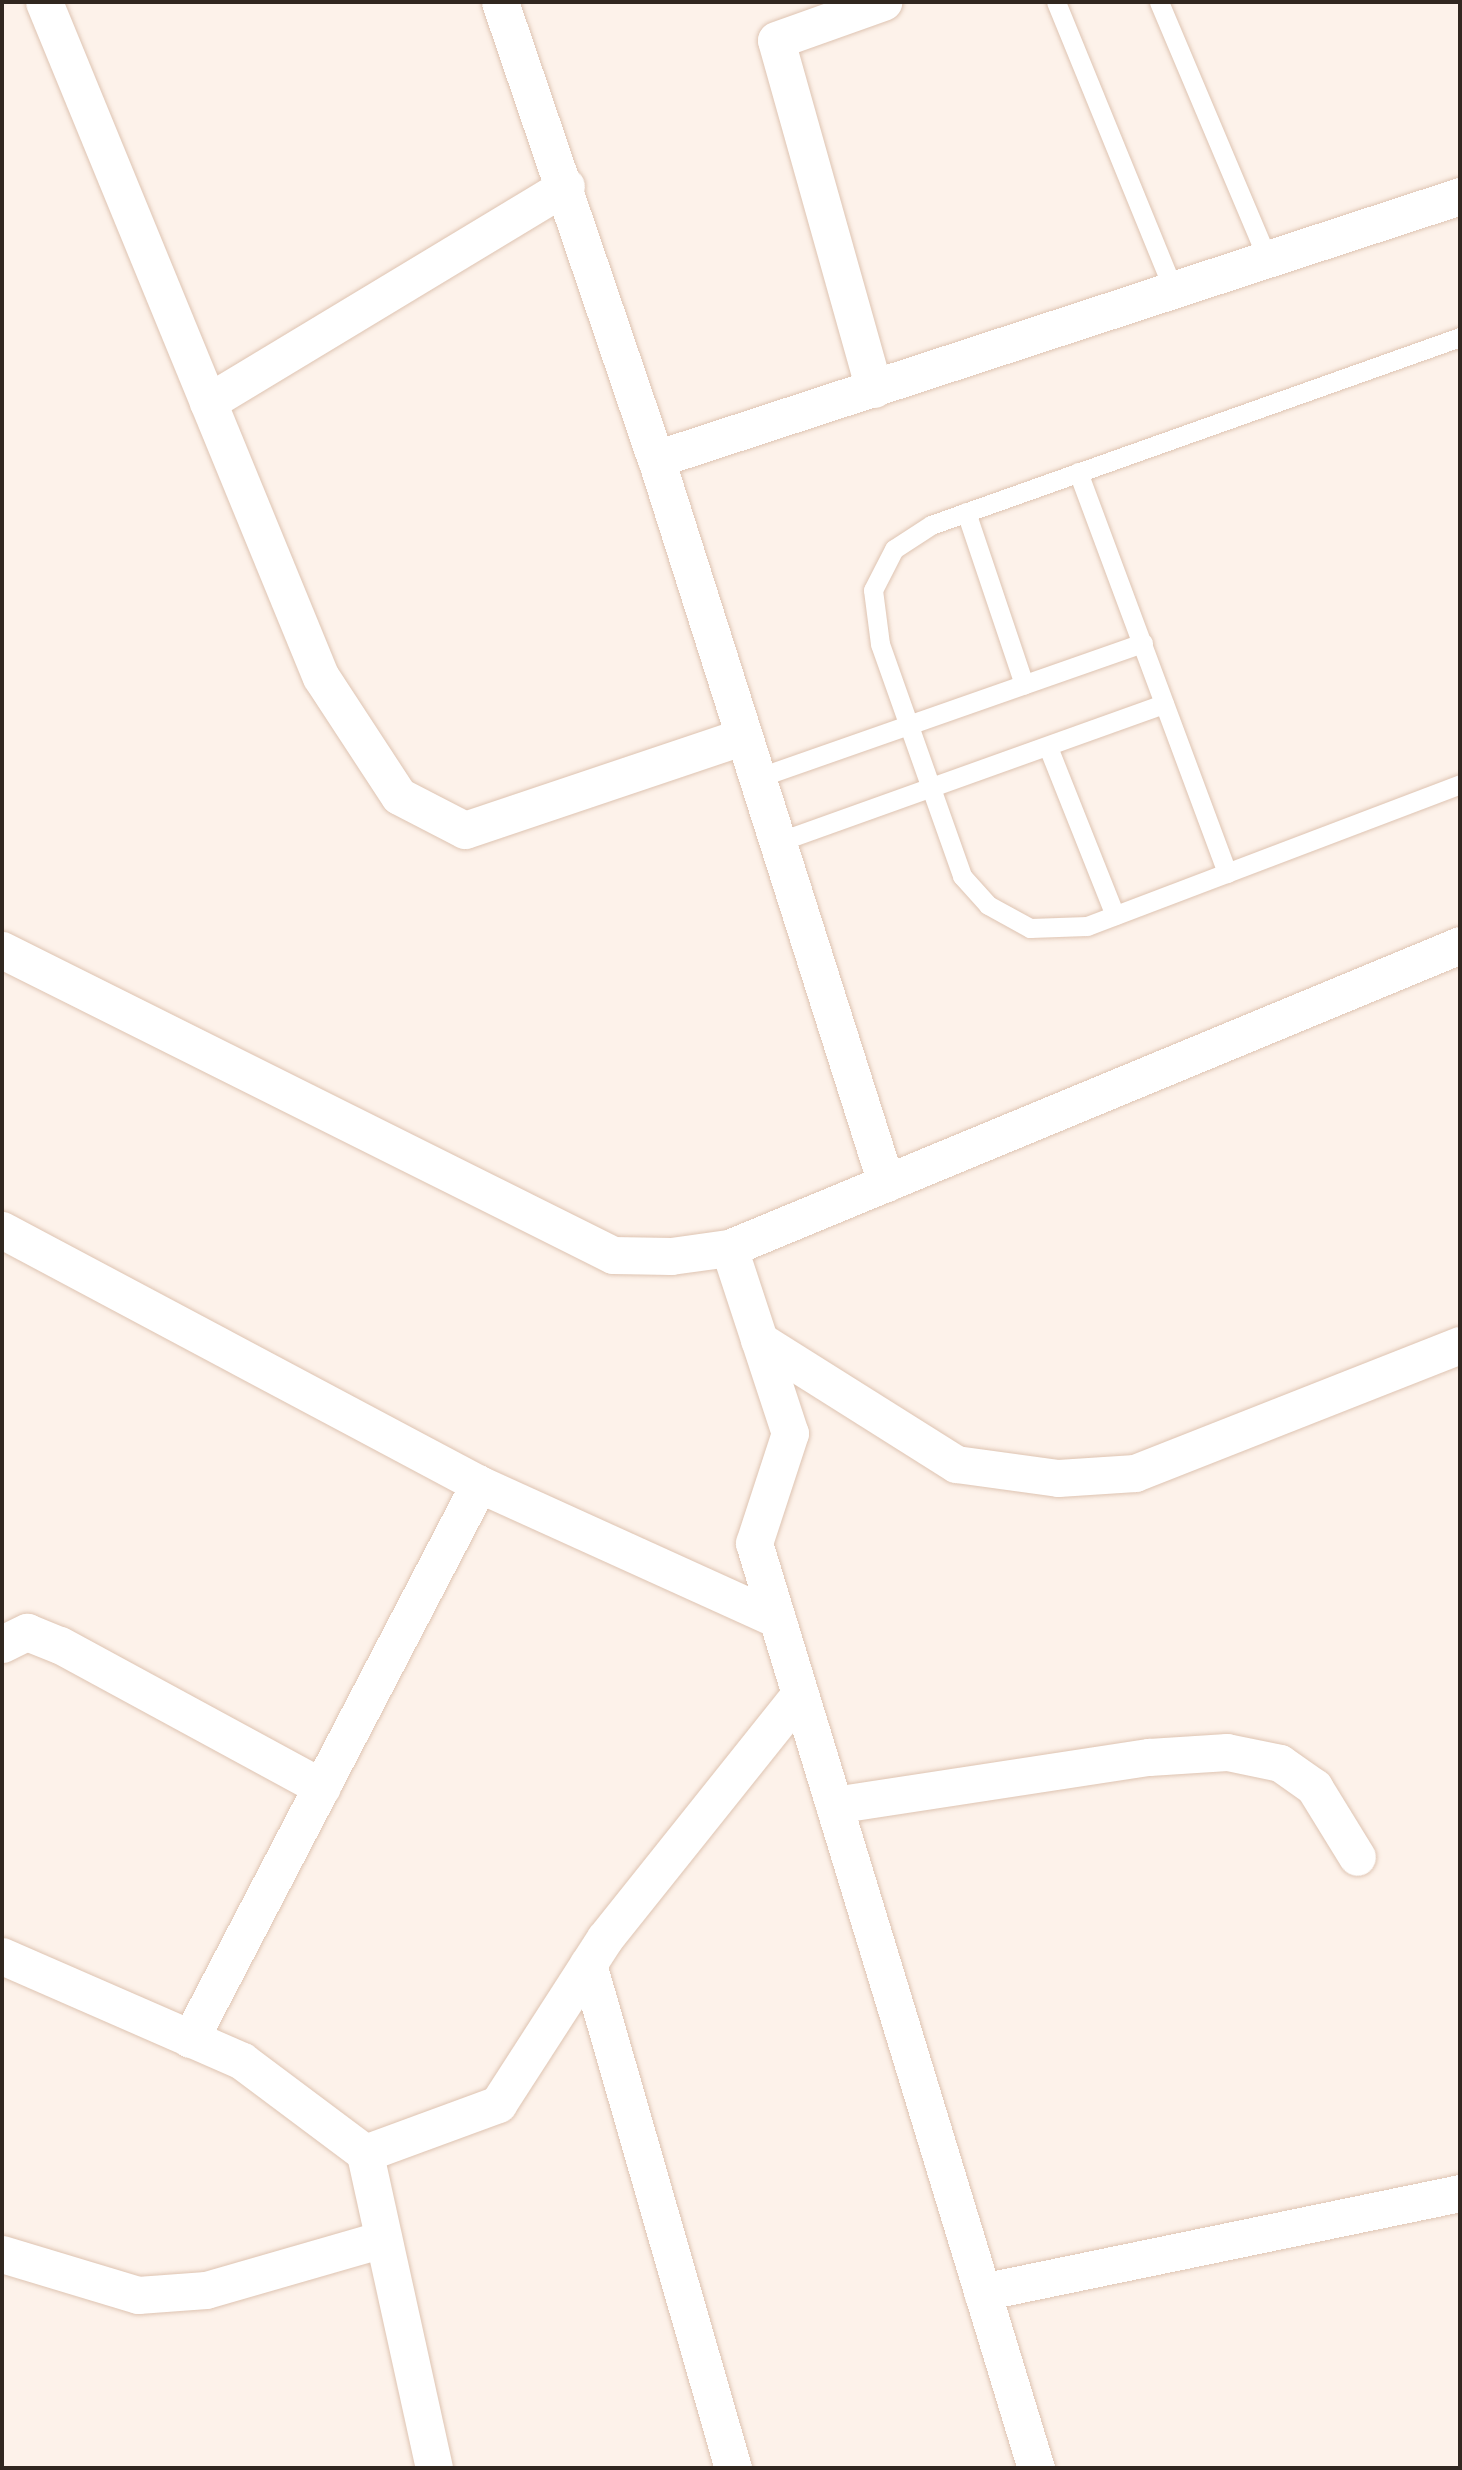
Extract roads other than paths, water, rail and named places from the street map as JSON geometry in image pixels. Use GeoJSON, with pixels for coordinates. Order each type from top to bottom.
{"type":"FeatureCollection","features":[{"type":"Feature","properties":{"kind":"street"},"geometry":{"type":"LineString","coordinates":[[44,2],[321,677],[399,796],[465,830],[744,736]]}},
{"type":"Feature","properties":{"kind":"street"},"geometry":{"type":"LineString","coordinates":[[500,2],[566,186],[656,459],[886,1183]]}},
{"type":"Feature","properties":{"kind":"street"},"geometry":{"type":"LineString","coordinates":[[874,389],[776,40],[883,2]]}},
{"type":"Feature","properties":{"kind":"street"},"geometry":{"type":"LineString","coordinates":[[208,402],[566,186]]}},
{"type":"Feature","properties":{"kind":"street"},"geometry":{"type":"LineString","coordinates":[[656,459],[1460,196]]}},
{"type":"Feature","properties":{"kind":"street"},"geometry":{"type":"LineString","coordinates":[[2,950],[612,1255],[729,1248],[1460,945]]}},
{"type":"Feature","properties":{"kind":"street"},"geometry":{"type":"LineString","coordinates":[[2,1230],[479,1484],[777,1619]]}},
{"type":"Feature","properties":{"kind":"street"},"geometry":{"type":"LineString","coordinates":[[729,1248],[790,1433],[754,1543],[1036,2468]]}},
{"type":"Feature","properties":{"kind":"street"},"geometry":{"type":"LineString","coordinates":[[759,1340],[956,1464],[1058,1478],[1135,1473],[1460,1345]]}},
{"type":"Feature","properties":{"kind":"street"},"geometry":{"type":"LineString","coordinates":[[190,2039],[479,1484]]}},
{"type":"Feature","properties":{"kind":"street"},"geometry":{"type":"LineString","coordinates":[[2,1644],[27,1632],[60,1645],[322,1787]]}},
{"type":"Feature","properties":{"kind":"street"},"geometry":{"type":"LineString","coordinates":[[365,2154],[498,2104],[588,1964],[800,1694]]}},
{"type":"Feature","properties":{"kind":"street"},"geometry":{"type":"LineString","coordinates":[[834,1805],[1149,1757],[1227,1752],[1280,1763],[1314,1787],[1357,1857]]}},
{"type":"Feature","properties":{"kind":"street"},"geometry":{"type":"LineString","coordinates":[[2,1956],[242,2061],[365,2154],[434,2468]]}},
{"type":"Feature","properties":{"kind":"street"},"geometry":{"type":"LineString","coordinates":[[588,1964],[733,2468]]}},
{"type":"Feature","properties":{"kind":"street"},"geometry":{"type":"LineString","coordinates":[[982,2292],[1460,2193]]}},
{"type":"Feature","properties":{"kind":"street"},"geometry":{"type":"LineString","coordinates":[[2,2254],[138,2295],[206,2290],[383,2239]]}},
{"type":"Feature","properties":{"kind":"lane"},"geometry":{"type":"LineString","coordinates":[[1056,2],[1174,291]]}},
{"type":"Feature","properties":{"kind":"lane"},"geometry":{"type":"LineString","coordinates":[[1159,2],[1268,260]]}},
{"type":"Feature","properties":{"kind":"lane"},"geometry":{"type":"LineString","coordinates":[[1460,337],[966,512],[894,550],[873,590],[880,644],[962,876],[988,905],[1030,928],[1087,926],[1460,785]]}},
{"type":"Feature","properties":{"kind":"lane"},"geometry":{"type":"LineString","coordinates":[[1077,472],[1227,873]]}},
{"type":"Feature","properties":{"kind":"lane"},"geometry":{"type":"LineString","coordinates":[[966,512],[1024,684]]}},
{"type":"Feature","properties":{"kind":"lane"},"geometry":{"type":"LineString","coordinates":[[757,778],[1143,643]]}},
{"type":"Feature","properties":{"kind":"lane"},"geometry":{"type":"LineString","coordinates":[[778,842],[933,789],[1164,704]]}},
{"type":"Feature","properties":{"kind":"lane"},"geometry":{"type":"LineString","coordinates":[[1048,747],[1115,915]]}}]}
